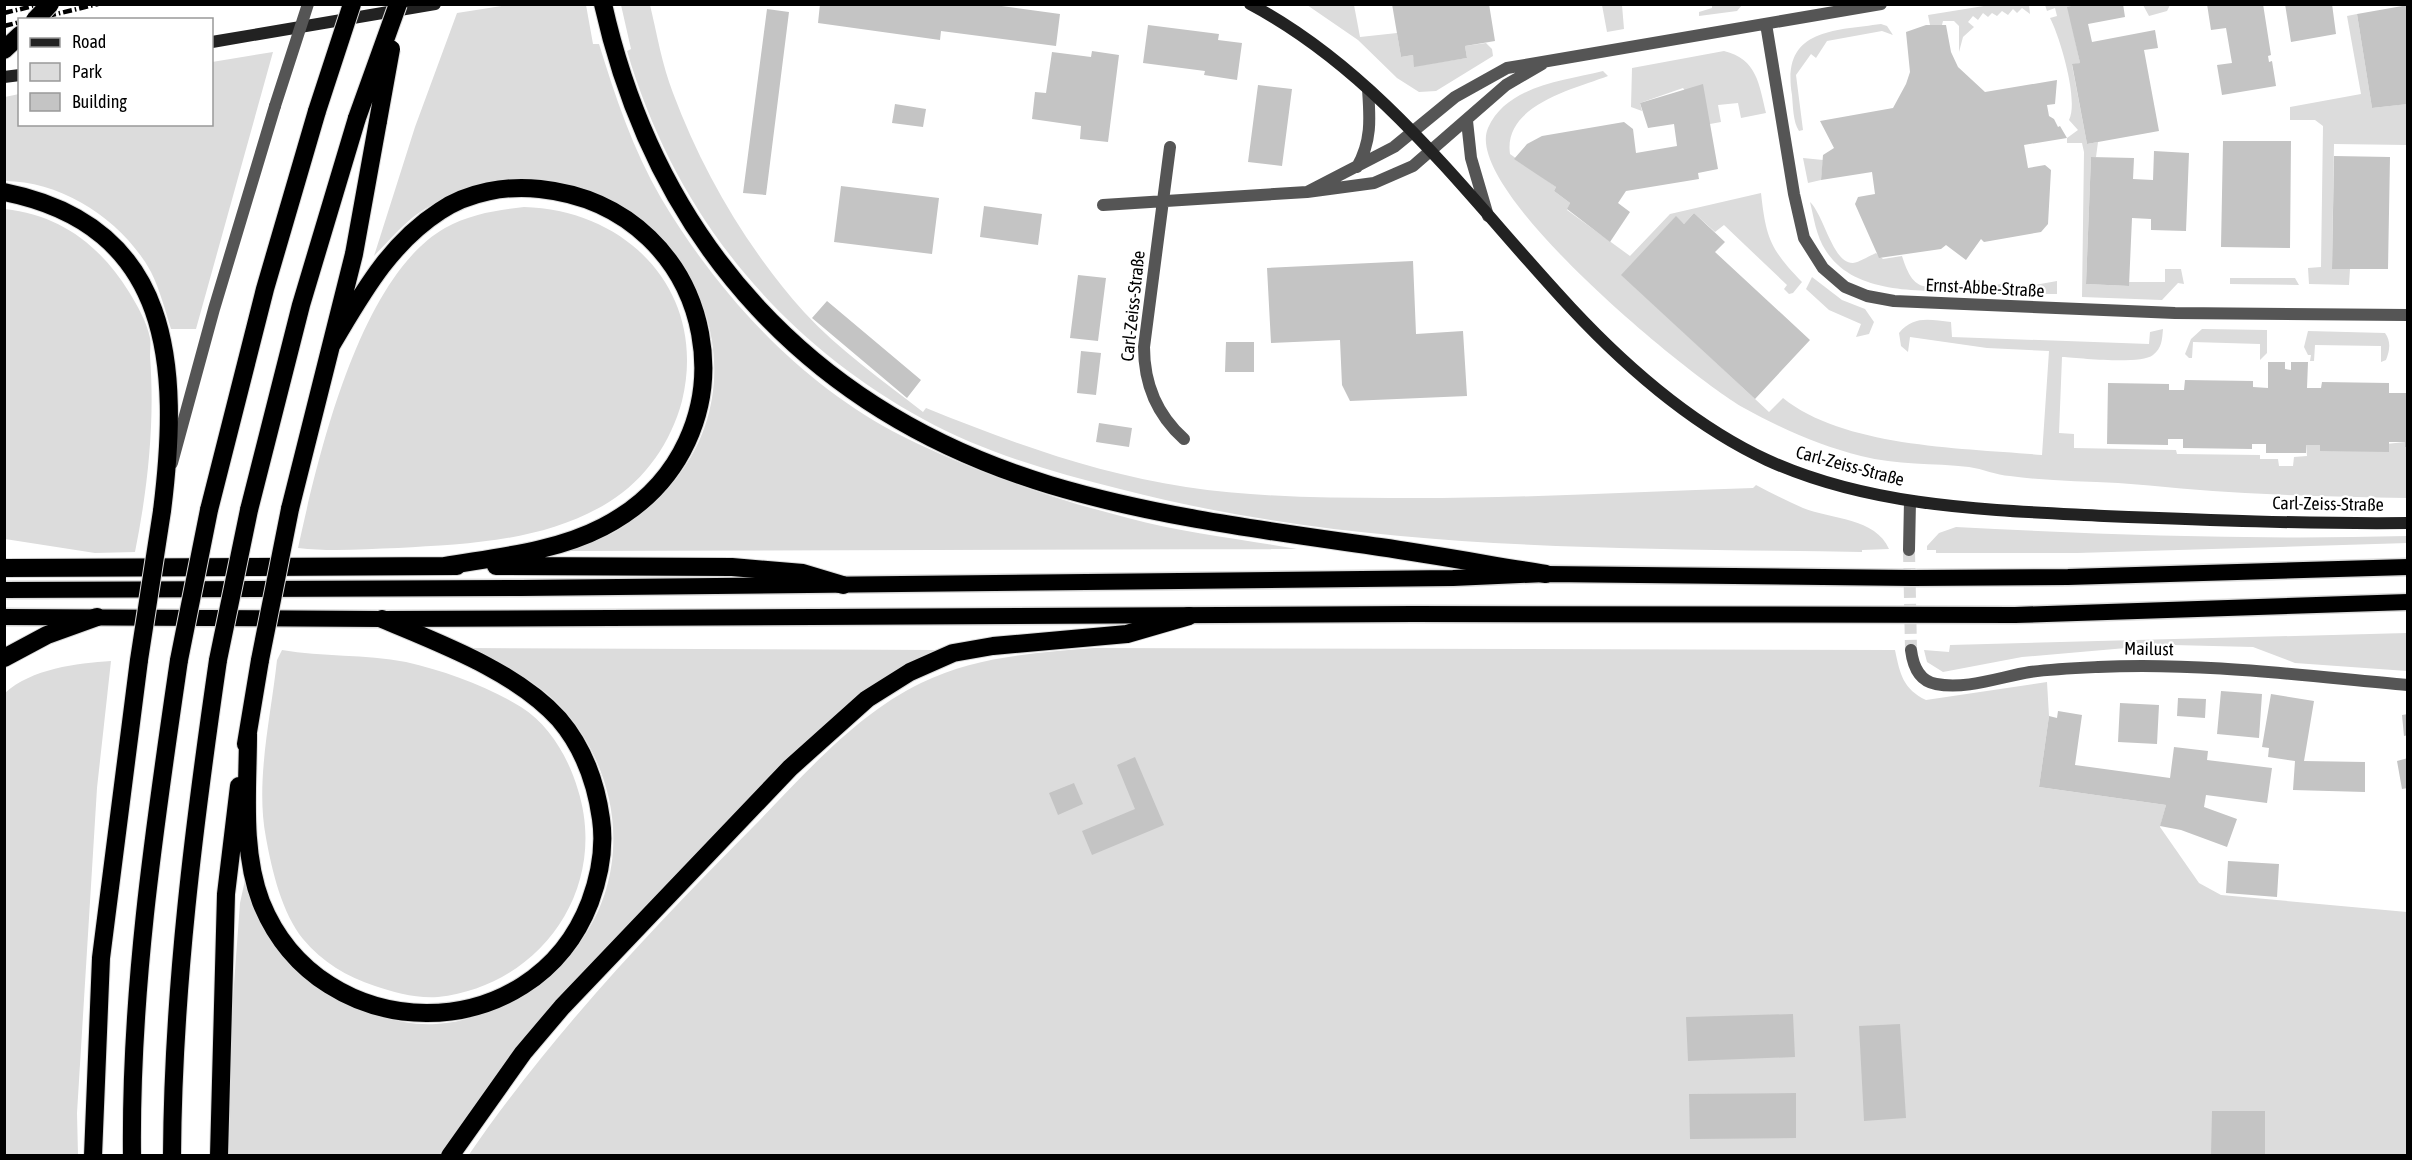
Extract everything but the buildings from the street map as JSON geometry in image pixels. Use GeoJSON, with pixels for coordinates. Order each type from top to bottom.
{"type":"FeatureCollection","features":[{"type":"Feature","properties":{"kind":"highway"},"geometry":{"type":"LineString","coordinates":[[37,18],[50,4]]}},
{"type":"Feature","properties":{"kind":"highway"},"geometry":{"type":"LineString","coordinates":[[132,1155],[140,960],[153,832],[179,660],[208,510],[265,289],[317,111],[352,4]]}},
{"type":"Feature","properties":{"kind":"highway"},"geometry":{"type":"LineString","coordinates":[[172,1155],[180,956],[193,830],[218,660],[249,510],[301,305],[357,118],[398,4]]}},
{"type":"Feature","properties":{"kind":"highway"},"geometry":{"type":"LineString","coordinates":[[219,1155],[226,894],[232,829],[260,660],[290,509],[354,254],[398,4]]}},
{"type":"Feature","properties":{"kind":"highway"},"geometry":{"type":"LineString","coordinates":[[603,4],[626,92],[647,142],[674,198],[712,255],[748,299],[787,337],[828,373],[884,411],[980,459],[1048,484],[1154,512],[1546,574]]}},
{"type":"Feature","properties":{"kind":"highway"},"geometry":{"type":"LineString","coordinates":[[4,50],[18,37]]}},
{"type":"Feature","properties":{"kind":"highway"},"geometry":{"type":"LineString","coordinates":[[332,344],[390,254],[416,228],[441,210],[472,196],[503,189],[529,187],[558,190],[585,198],[611,210],[636,225],[656,244],[674,267],[689,294],[700,321],[705,353],[700,405],[692,433],[675,464],[654,488],[603,527],[567,541],[529,551],[444,566]]}},
{"type":"Feature","properties":{"kind":"highway"},"geometry":{"type":"LineString","coordinates":[[4,192],[38,199],[71,212],[122,253],[141,281],[155,313],[165,351],[169,396],[165,481],[139,660],[101,958],[93,1155]]}},
{"type":"Feature","properties":{"kind":"highway"},"geometry":{"type":"LineString","coordinates":[[4,557],[47,568]]}},
{"type":"Feature","properties":{"kind":"highway"},"geometry":{"type":"LineString","coordinates":[[4,568],[732,567],[802,573],[843,585]]}},
{"type":"Feature","properties":{"kind":"highway"},"geometry":{"type":"LineString","coordinates":[[4,590],[1452,579],[1546,574],[1912,578],[2408,567]]}},
{"type":"Feature","properties":{"kind":"highway"},"geometry":{"type":"LineString","coordinates":[[4,617],[382,620],[2015,615],[2408,602]]}},
{"type":"Feature","properties":{"kind":"highway"},"geometry":{"type":"LineString","coordinates":[[450,1155],[523,1053],[562,1007],[782,776],[867,699],[910,672],[953,653],[993,645],[1127,634],[1189,616]]}},
{"type":"Feature","properties":{"kind":"highway"},"geometry":{"type":"LineString","coordinates":[[4,658],[30,643],[98,617]]}},
{"type":"Feature","properties":{"kind":"highway"},"geometry":{"type":"LineString","coordinates":[[248,734],[248,830],[251,866],[261,902],[276,931],[296,957],[323,982],[357,1001],[388,1010],[426,1014],[458,1011],[493,1001],[525,985],[551,963],[570,940],[585,914],[596,886],[602,858],[599,801],[583,757],[559,720],[500,674],[453,649],[382,620]]}},
{"type":"Feature","properties":{"kind":"highway"},"geometry":{"type":"LineString","coordinates":[[4,668],[30,643]]}},
{"type":"Feature","properties":{"kind":"main road"},"geometry":{"type":"LineString","coordinates":[[213,42],[435,4]]}},
{"type":"Feature","properties":{"kind":"main road","name":"Carl-Zeiss-Straße"},"geometry":{"type":"LineString","coordinates":[[1250,4],[1308,40],[1368,89],[1413,133],[1605,343],[1704,424],[1743,448],[1795,471],[1848,488],[1911,501],[2126,517],[2344,524],[2408,523]]}},
{"type":"Feature","properties":{"kind":"street"},"geometry":{"type":"LineString","coordinates":[[165,481],[181,436],[214,309],[308,4]]}},
{"type":"Feature","properties":{"kind":"street"},"geometry":{"type":"LineString","coordinates":[[1307,192],[1357,167],[1413,133],[1443,106],[1482,80],[1518,64],[1548,61],[1881,4]]}},
{"type":"Feature","properties":{"kind":"street","name":"Ernst-Abbe-Straße"},"geometry":{"type":"LineString","coordinates":[[1766,24],[1800,222],[1814,257],[1845,287],[1867,296],[1905,302],[2175,313],[2408,315]]}},
{"type":"Feature","properties":{"kind":"street"},"geometry":{"type":"LineString","coordinates":[[1103,205],[1307,192],[1374,183],[1404,171],[1431,153],[1516,78],[1548,61]]}},
{"type":"Feature","properties":{"kind":"street"},"geometry":{"type":"LineString","coordinates":[[1357,167],[1367,148],[1370,135],[1368,89]]}},
{"type":"Feature","properties":{"kind":"street"},"geometry":{"type":"LineString","coordinates":[[1467,121],[1471,158],[1488,217]]}},
{"type":"Feature","properties":{"kind":"street","name":"Carl-Zeiss-Straße"},"geometry":{"type":"LineString","coordinates":[[1170,147],[1144,347],[1144,368],[1158,410],[1184,439]]}},
{"type":"Feature","properties":{"kind":"street"},"geometry":{"type":"LineString","coordinates":[[1909,550],[1911,501]]}},
{"type":"Feature","properties":{"kind":"street","name":"Mailust"},"geometry":{"type":"LineString","coordinates":[[1911,650],[1912,662],[1922,677],[1932,684],[1947,686],[2032,672],[2147,665],[2236,669],[2408,685]]}},
{"type":"Feature","properties":{"kind":"green space"},"geometry":{"type":"Polygon","coordinates":[[[1742,4],[1737,11],[1699,16],[1699,12],[1712,8],[1712,5],[1742,4]]]}},
{"type":"Feature","properties":{"kind":"green space"},"geometry":{"type":"Polygon","coordinates":[[[508,5],[586,5],[593,44],[599,44],[633,142],[661,198],[708,269],[736,302],[796,364],[830,391],[865,415],[902,436],[957,461],[1041,493],[1149,523],[1297,549],[566,551],[602,538],[621,528],[662,495],[675,480],[699,441],[712,399],[714,357],[706,315],[689,276],[663,242],[630,213],[590,193],[568,186],[544,180],[523,181],[440,202],[421,211],[374,256],[415,127],[457,13],[508,5]]]}},
{"type":"Feature","properties":{"kind":"green space"},"geometry":{"type":"Polygon","coordinates":[[[621,5],[650,5],[666,72],[685,123],[728,208],[764,262],[817,326],[923,412],[926,408],[1053,455],[1119,474],[1186,487],[1237,493],[1339,498],[1435,498],[1753,488],[1756,485],[1803,508],[1863,525],[1883,539],[1889,549],[1862,550],[1862,552],[1582,547],[1396,536],[1303,525],[1211,510],[1069,476],[970,442],[923,419],[870,386],[821,350],[777,309],[738,265],[703,216],[672,165],[647,109],[627,51],[631,49],[621,5]]]}},
{"type":"Feature","properties":{"kind":"green space"},"geometry":{"type":"Polygon","coordinates":[[[1307,5],[1354,5],[1360,37],[1397,33],[1401,57],[1413,55],[1415,66],[1467,58],[1465,46],[1486,43],[1492,49],[1493,56],[1436,91],[1419,92],[1397,78],[1358,40],[1307,5]]]}},
{"type":"Feature","properties":{"kind":"green space"},"geometry":{"type":"Polygon","coordinates":[[[1602,5],[1622,5],[1624,29],[1607,32],[1602,5]]]}},
{"type":"Feature","properties":{"kind":"green space"},"geometry":{"type":"Polygon","coordinates":[[[1990,5],[2029,5],[2030,14],[2022,8],[2017,13],[2013,9],[2008,15],[2002,11],[1997,16],[1992,13],[1988,17],[1983,13],[1978,20],[1973,16],[1968,22],[1974,27],[1963,37],[1959,52],[1959,26],[1954,21],[1943,21],[1942,25],[1930,25],[1928,15],[1990,5]]]}},
{"type":"Feature","properties":{"kind":"green space"},"geometry":{"type":"Polygon","coordinates":[[[2045,5],[2079,5],[2068,7],[2080,63],[2072,65],[2087,144],[2098,142],[2096,157],[2091,157],[2086,284],[2129,286],[2129,282],[2165,282],[2165,269],[2181,269],[2184,284],[2178,283],[2162,300],[2082,297],[2084,152],[2082,143],[2067,143],[2067,138],[2078,130],[2069,120],[2072,99],[2070,84],[2059,39],[2050,18],[2057,16],[2055,8],[2047,11],[2045,5]]]}},
{"type":"Feature","properties":{"kind":"green space"},"geometry":{"type":"Polygon","coordinates":[[[2143,5],[2170,5],[2167,11],[2149,16],[2143,5]]]}},
{"type":"Feature","properties":{"kind":"green space"},"geometry":{"type":"Polygon","coordinates":[[[2357,14],[2372,108],[2407,104],[2408,145],[2334,144],[2332,268],[2350,269],[2349,285],[2309,284],[2308,268],[2321,267],[2323,126],[2315,120],[2290,120],[2290,107],[2361,94],[2347,16],[2357,14]]]}},
{"type":"Feature","properties":{"kind":"green space"},"geometry":{"type":"Polygon","coordinates":[[[1881,24],[1887,26],[1893,35],[1882,31],[1827,41],[1816,58],[1811,54],[1796,75],[1803,130],[1799,131],[1794,114],[1791,73],[1794,57],[1802,45],[1828,32],[1881,24]]]}},
{"type":"Feature","properties":{"kind":"green space"},"geometry":{"type":"Polygon","coordinates":[[[1724,51],[1744,60],[1750,66],[1755,74],[1766,113],[1741,118],[1738,103],[1718,105],[1721,122],[1710,124],[1683,88],[1640,103],[1642,111],[1631,107],[1632,68],[1724,51]]]}},
{"type":"Feature","properties":{"kind":"green space"},"geometry":{"type":"Polygon","coordinates":[[[273,52],[196,329],[171,329],[151,272],[125,237],[108,221],[70,197],[48,188],[5,181],[5,97],[18,94],[18,126],[213,126],[213,62],[273,52]]]}},
{"type":"Feature","properties":{"kind":"green space"},"geometry":{"type":"Polygon","coordinates":[[[1603,71],[1608,76],[1560,93],[1529,111],[1518,123],[1511,137],[1510,154],[1556,187],[1554,191],[1570,203],[1567,210],[1630,256],[1670,214],[1761,193],[1771,242],[1802,282],[1793,293],[1789,294],[1784,289],[1787,285],[1724,225],[1715,232],[1694,213],[1684,224],[1676,217],[1622,275],[1769,412],[1783,398],[1809,415],[1839,427],[1872,436],[1907,443],[2042,455],[2049,351],[1987,348],[1910,337],[1908,352],[1901,346],[1899,333],[1910,323],[1929,320],[1951,322],[1952,337],[2149,344],[2150,332],[2163,329],[2160,347],[2153,355],[2146,358],[2124,360],[2062,357],[2059,433],[2074,434],[2074,448],[2176,450],[2177,454],[2260,455],[2260,459],[2278,459],[2279,466],[2293,466],[2294,457],[2307,456],[2306,445],[2320,445],[2320,451],[2405,442],[2405,447],[2407,447],[2407,498],[2245,493],[2037,479],[1969,467],[1888,461],[1861,456],[1801,436],[1744,408],[1678,360],[1586,280],[1543,236],[1509,194],[1489,157],[1488,128],[1508,102],[1538,87],[1603,71]]]}},
{"type":"Feature","properties":{"kind":"green space"},"geometry":{"type":"Polygon","coordinates":[[[1803,158],[1823,160],[1821,180],[1808,183],[1803,158]]]}},
{"type":"Feature","properties":{"kind":"green space"},"geometry":{"type":"Polygon","coordinates":[[[1810,202],[1820,217],[1834,248],[1846,261],[1853,263],[1876,253],[1883,259],[1902,256],[1915,282],[1927,287],[1956,283],[1961,289],[1960,292],[1887,287],[1852,275],[1838,265],[1826,251],[1816,227],[1810,202]]]}},
{"type":"Feature","properties":{"kind":"green space"},"geometry":{"type":"Polygon","coordinates":[[[524,207],[562,212],[597,224],[627,241],[652,265],[671,293],[683,326],[687,362],[682,401],[664,445],[645,471],[609,502],[585,515],[534,533],[480,542],[425,546],[348,550],[298,548],[317,466],[347,372],[366,327],[389,286],[415,252],[445,228],[474,216],[524,207]]]}},
{"type":"Feature","properties":{"kind":"green space"},"geometry":{"type":"Polygon","coordinates":[[[5,209],[44,218],[77,235],[92,247],[118,275],[147,326],[150,338],[151,430],[144,503],[135,552],[95,553],[5,539],[5,209]]]}},
{"type":"Feature","properties":{"kind":"green space"},"geometry":{"type":"Polygon","coordinates":[[[1812,277],[1842,300],[1865,309],[1874,322],[1869,334],[1856,337],[1861,324],[1829,310],[1806,289],[1812,277]]]}},
{"type":"Feature","properties":{"kind":"green space"},"geometry":{"type":"Polygon","coordinates":[[[2230,278],[2295,278],[2299,285],[2230,284],[2230,278]]]}},
{"type":"Feature","properties":{"kind":"green space"},"geometry":{"type":"Polygon","coordinates":[[[1978,280],[1983,280],[1985,287],[2001,284],[2002,291],[2057,281],[2057,294],[1981,294],[1978,280]]]}},
{"type":"Feature","properties":{"kind":"green space"},"geometry":{"type":"Polygon","coordinates":[[[2202,329],[2267,330],[2267,353],[2260,360],[2260,344],[2193,342],[2192,358],[2189,358],[2185,354],[2191,339],[2202,329]]]}},
{"type":"Feature","properties":{"kind":"green space"},"geometry":{"type":"Polygon","coordinates":[[[2308,331],[2385,333],[2389,342],[2386,360],[2381,362],[2381,346],[2315,345],[2314,361],[2310,361],[2311,355],[2308,355],[2304,347],[2308,331]]]}},
{"type":"Feature","properties":{"kind":"green space"},"geometry":{"type":"Polygon","coordinates":[[[1956,527],[2182,536],[2407,536],[2408,543],[2077,553],[1936,553],[1936,550],[1927,550],[1927,546],[1939,533],[1956,527]]]}},
{"type":"Feature","properties":{"kind":"green space"},"geometry":{"type":"Polygon","coordinates":[[[2407,633],[2407,671],[2295,663],[2253,647],[2173,645],[2165,652],[2127,653],[2126,648],[2022,657],[1943,672],[1927,662],[1924,650],[1949,652],[1950,645],[2407,633]]]}},
{"type":"Feature","properties":{"kind":"green space"},"geometry":{"type":"Polygon","coordinates":[[[466,648],[939,650],[904,668],[525,1038],[440,1155],[226,1156],[228,1066],[240,903],[245,880],[259,916],[278,949],[305,976],[348,1004],[385,1018],[411,1023],[445,1023],[470,1018],[501,1006],[530,990],[555,970],[576,947],[593,922],[605,893],[612,863],[613,832],[609,799],[591,749],[572,720],[548,695],[501,664],[466,648]]]}},
{"type":"Feature","properties":{"kind":"green space"},"geometry":{"type":"Polygon","coordinates":[[[1094,648],[1895,650],[1907,686],[1926,700],[2047,682],[2049,716],[2039,787],[2166,805],[2160,827],[2199,883],[2221,895],[2407,912],[2407,1155],[468,1156],[533,1068],[603,985],[811,767],[852,729],[897,696],[942,674],[1006,657],[1094,648]]]}},
{"type":"Feature","properties":{"kind":"green space"},"geometry":{"type":"Polygon","coordinates":[[[282,650],[391,659],[436,670],[508,699],[541,723],[557,744],[569,766],[578,790],[585,827],[584,863],[574,896],[558,926],[535,953],[507,974],[475,989],[438,997],[422,997],[390,991],[355,978],[327,962],[303,939],[289,917],[279,891],[268,851],[263,816],[265,749],[277,660],[282,650]]]}},
{"type":"Feature","properties":{"kind":"green space"},"geometry":{"type":"Polygon","coordinates":[[[111,661],[97,788],[77,1113],[78,1155],[5,1155],[5,693],[28,678],[41,673],[84,663],[111,661]]]}},
{"type":"Feature","properties":{"kind":"tunnel"},"geometry":{"type":"LineString","coordinates":[[1909,550],[1911,650]]}},
{"type":"Feature","properties":{"kind":"railway"},"geometry":{"type":"LineString","coordinates":[[4,13],[42,4]]}},
{"type":"Feature","properties":{"kind":"railway"},"geometry":{"type":"LineString","coordinates":[[39,18],[98,4]]}},
{"type":"Feature","properties":{"kind":"railway"},"geometry":{"type":"LineString","coordinates":[[4,26],[18,22]]}}]}
